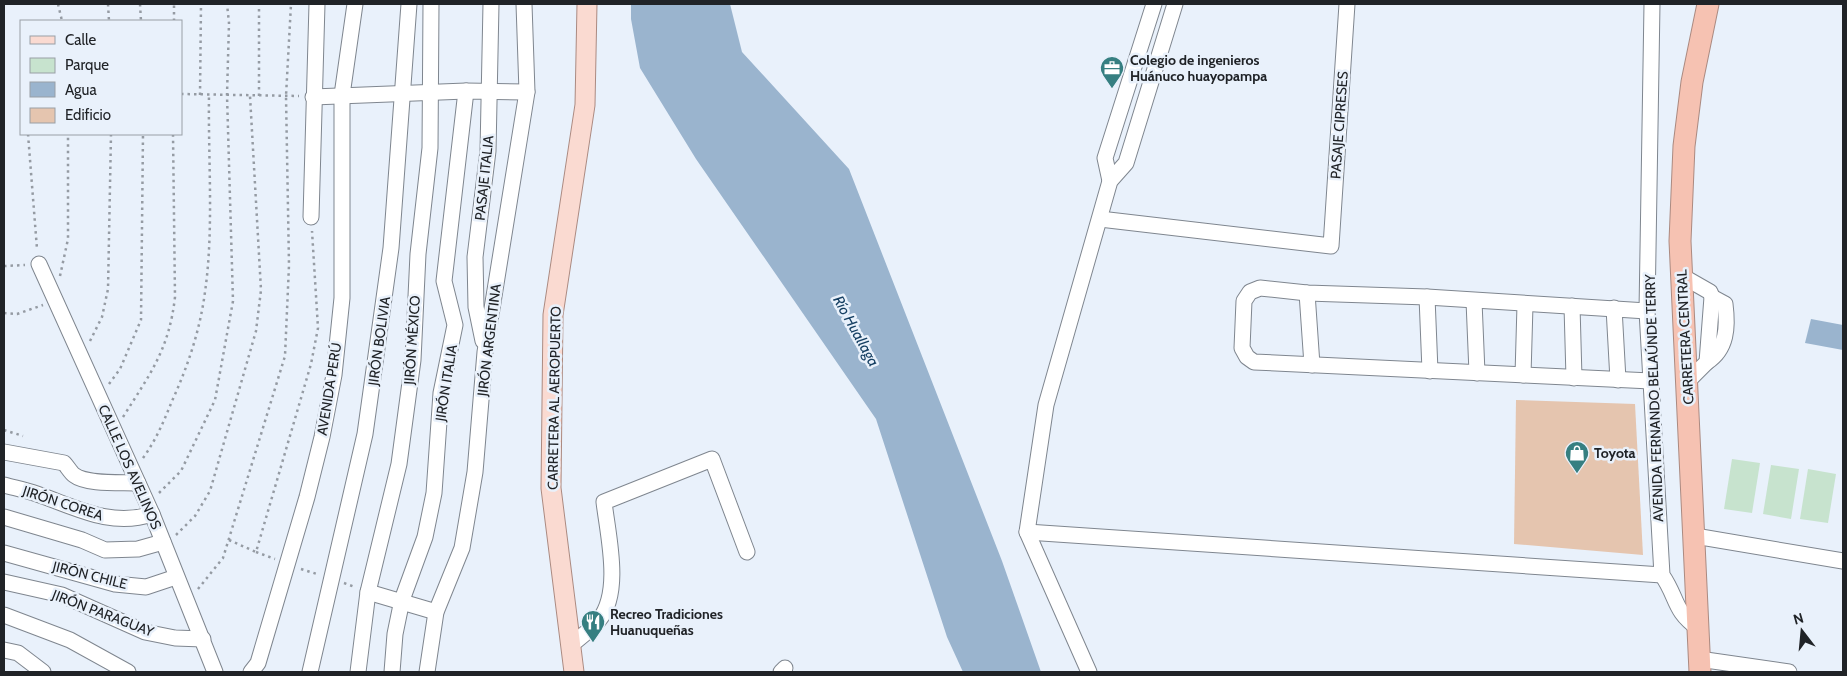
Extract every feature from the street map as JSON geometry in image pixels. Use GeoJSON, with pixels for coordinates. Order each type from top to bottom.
{"type":"FeatureCollection","features":[{"type":"Feature","properties":{"kind":"highway","name":"CARRETERA CENTRAL"},"geometry":{"type":"LineString","coordinates":[[1700,666],[1680,241],[1684,146],[1692,82],[1708,4]]}},
{"type":"Feature","properties":{"kind":"main road","name":"CARRETERA AL AEROPUERTO"},"geometry":{"type":"LineString","coordinates":[[574,672],[551,488],[554,315],[585,105],[587,4]]}},
{"type":"Feature","properties":{"kind":"street"},"geometry":{"type":"LineString","coordinates":[[311,217],[317,4]]}},
{"type":"Feature","properties":{"kind":"street","name":"AVENIDA PERÚ"},"geometry":{"type":"LineString","coordinates":[[251,672],[258,663],[322,437],[334,376],[342,298],[342,95],[355,4]]}},
{"type":"Feature","properties":{"kind":"street","name":"JIRÓN BOLIVIA"},"geometry":{"type":"LineString","coordinates":[[310,672],[365,434],[391,248],[409,4]]}},
{"type":"Feature","properties":{"kind":"street","name":"JIRÓN MÉXICO"},"geometry":{"type":"LineString","coordinates":[[358,672],[368,592],[399,464],[413,360],[418,254],[430,148],[431,4]]}},
{"type":"Feature","properties":{"kind":"street","name":"PASAJE ITALIA"},"geometry":{"type":"LineString","coordinates":[[485,352],[476,307],[475,257],[488,151],[491,4]]}},
{"type":"Feature","properties":{"kind":"street","name":"JIRÓN ARGENTINA"},"geometry":{"type":"LineString","coordinates":[[427,672],[436,612],[462,548],[475,472],[485,352],[527,92],[524,4]]}},
{"type":"Feature","properties":{"kind":"street"},"geometry":{"type":"LineString","coordinates":[[1110,182],[1105,158],[1154,4]]}},
{"type":"Feature","properties":{"kind":"street"},"geometry":{"type":"LineString","coordinates":[[1089,672],[1027,532],[1046,406],[1110,182],[1126,163],[1175,4]]}},
{"type":"Feature","properties":{"kind":"street","name":"PASAJE CIPRESES"},"geometry":{"type":"LineString","coordinates":[[1100,219],[1331,246],[1347,4]]}},
{"type":"Feature","properties":{"kind":"street","name":"AVENIDA FERNANDO BELAÚNDE TERRY"},"geometry":{"type":"LineString","coordinates":[[1652,4],[1647,310],[1662,575],[1677,607],[1686,620],[1699,629]]}},
{"type":"Feature","properties":{"kind":"street","name":"JIRÓN ITALIA"},"geometry":{"type":"LineString","coordinates":[[392,672],[395,634],[402,600],[425,537],[434,493],[441,393],[454,334],[454,316],[446,296],[444,281],[466,91]]}},
{"type":"Feature","properties":{"kind":"street"},"geometry":{"type":"LineString","coordinates":[[314,97],[402,92],[527,92]]}},
{"type":"Feature","properties":{"kind":"street","name":"CALLE LOS AVELINOS"},"geometry":{"type":"LineString","coordinates":[[38,264],[150,509],[215,672]]}},
{"type":"Feature","properties":{"kind":"street"},"geometry":{"type":"LineString","coordinates":[[1682,276],[1710,292],[1712,297],[1707,362],[1687,382]]}},
{"type":"Feature","properties":{"kind":"street"},"geometry":{"type":"LineString","coordinates":[[1647,310],[1525,305],[1427,297],[1307,293],[1260,288],[1250,292],[1244,300],[1242,348],[1247,357],[1254,362],[1651,382]]}},
{"type":"Feature","properties":{"kind":"street"},"geometry":{"type":"LineString","coordinates":[[1307,293],[1312,365]]}},
{"type":"Feature","properties":{"kind":"street"},"geometry":{"type":"LineString","coordinates":[[1427,297],[1430,371]]}},
{"type":"Feature","properties":{"kind":"street"},"geometry":{"type":"LineString","coordinates":[[1474,301],[1477,373]]}},
{"type":"Feature","properties":{"kind":"street"},"geometry":{"type":"LineString","coordinates":[[1523,375],[1525,305]]}},
{"type":"Feature","properties":{"kind":"street"},"geometry":{"type":"LineString","coordinates":[[1572,306],[1574,378]]}},
{"type":"Feature","properties":{"kind":"street"},"geometry":{"type":"LineString","coordinates":[[1614,308],[1618,380]]}},
{"type":"Feature","properties":{"kind":"street"},"geometry":{"type":"LineString","coordinates":[[4,452],[64,463],[73,475],[102,482],[135,477]]}},
{"type":"Feature","properties":{"kind":"street"},"geometry":{"type":"LineString","coordinates":[[570,646],[600,619],[607,604],[613,579],[604,502],[712,459],[747,552]]}},
{"type":"Feature","properties":{"kind":"street","name":"JIRÓN COREA"},"geometry":{"type":"LineString","coordinates":[[4,485],[38,494],[102,518],[144,517],[150,509]]}},
{"type":"Feature","properties":{"kind":"street"},"geometry":{"type":"LineString","coordinates":[[4,517],[82,540],[105,550],[138,549],[163,542]]}},
{"type":"Feature","properties":{"kind":"street"},"geometry":{"type":"LineString","coordinates":[[1027,532],[1662,575]]}},
{"type":"Feature","properties":{"kind":"street"},"geometry":{"type":"LineString","coordinates":[[1695,536],[1843,560]]}},
{"type":"Feature","properties":{"kind":"street","name":"JIRÓN CHILE"},"geometry":{"type":"LineString","coordinates":[[4,553],[115,584],[146,587],[176,577]]}},
{"type":"Feature","properties":{"kind":"street","name":"JIRÓN PARAGUAY"},"geometry":{"type":"LineString","coordinates":[[4,582],[62,595],[145,632],[175,638],[203,639]]}},
{"type":"Feature","properties":{"kind":"street"},"geometry":{"type":"LineString","coordinates":[[368,592],[402,600],[436,612]]}},
{"type":"Feature","properties":{"kind":"street"},"geometry":{"type":"LineString","coordinates":[[4,614],[70,640],[128,672]]}},
{"type":"Feature","properties":{"kind":"street"},"geometry":{"type":"LineString","coordinates":[[4,650],[18,653],[43,672]]}},
{"type":"Feature","properties":{"kind":"street"},"geometry":{"type":"LineString","coordinates":[[1700,666],[1789,672]]}},
{"type":"Feature","properties":{"kind":"path"},"geometry":{"type":"LineString","coordinates":[[58,4],[62,20]]}},
{"type":"Feature","properties":{"kind":"path"},"geometry":{"type":"LineString","coordinates":[[108,4],[109,20]]}},
{"type":"Feature","properties":{"kind":"path"},"geometry":{"type":"LineString","coordinates":[[140,4],[141,20]]}},
{"type":"Feature","properties":{"kind":"path"},"geometry":{"type":"LineString","coordinates":[[174,4],[174,20]]}},
{"type":"Feature","properties":{"kind":"path"},"geometry":{"type":"LineString","coordinates":[[200,95],[201,4]]}},
{"type":"Feature","properties":{"kind":"path"},"geometry":{"type":"LineString","coordinates":[[150,509],[181,471],[199,437],[214,400],[226,346],[233,301],[227,95],[229,23],[227,4]]}},
{"type":"Feature","properties":{"kind":"path"},"geometry":{"type":"LineString","coordinates":[[259,4],[259,96]]}},
{"type":"Feature","properties":{"kind":"path"},"geometry":{"type":"LineString","coordinates":[[186,600],[212,573],[223,558],[285,356],[289,265],[286,96],[291,4]]}},
{"type":"Feature","properties":{"kind":"path"},"geometry":{"type":"LineString","coordinates":[[182,94],[314,97]]}},
{"type":"Feature","properties":{"kind":"path"},"geometry":{"type":"LineString","coordinates":[[135,477],[154,443],[184,374],[198,329],[205,292],[208,248],[209,95]]}},
{"type":"Feature","properties":{"kind":"path"},"geometry":{"type":"LineString","coordinates":[[163,542],[176,536],[195,516],[210,491],[256,332],[261,290],[250,96]]}},
{"type":"Feature","properties":{"kind":"path"},"geometry":{"type":"LineString","coordinates":[[4,266],[38,264],[28,135]]}},
{"type":"Feature","properties":{"kind":"path"},"geometry":{"type":"LineString","coordinates":[[4,313],[17,314],[55,301],[68,239],[68,135]]}},
{"type":"Feature","properties":{"kind":"path"},"geometry":{"type":"LineString","coordinates":[[81,357],[102,317],[108,289],[111,135]]}},
{"type":"Feature","properties":{"kind":"path"},"geometry":{"type":"LineString","coordinates":[[99,397],[120,369],[141,320],[143,135]]}},
{"type":"Feature","properties":{"kind":"path"},"geometry":{"type":"LineString","coordinates":[[114,430],[160,357],[172,324],[175,297],[173,135]]}},
{"type":"Feature","properties":{"kind":"path"},"geometry":{"type":"LineString","coordinates":[[256,552],[311,364],[318,328],[311,217]]}},
{"type":"Feature","properties":{"kind":"path"},"geometry":{"type":"LineString","coordinates":[[4,430],[23,436]]}},
{"type":"Feature","properties":{"kind":"path"},"geometry":{"type":"LineString","coordinates":[[229,540],[286,564],[368,592]]}},
{"type":"Feature","properties":{"kind":"green space"},"geometry":{"type":"Polygon","coordinates":[[[1732,459],[1760,463],[1752,513],[1724,509],[1732,459]]]}},
{"type":"Feature","properties":{"kind":"green space"},"geometry":{"type":"Polygon","coordinates":[[[1771,465],[1799,469],[1791,519],[1763,514],[1771,465]]]}},
{"type":"Feature","properties":{"kind":"green space"},"geometry":{"type":"Polygon","coordinates":[[[1808,469],[1836,474],[1828,523],[1800,519],[1808,469]]]}},
{"type":"Feature","properties":{"kind":"water","name":"Río Huallaga"},"geometry":{"type":"Polygon","coordinates":[[[631,4],[730,4],[742,52],[849,169],[1002,561],[1041,672],[963,672],[947,637],[876,419],[696,159],[640,68],[631,19],[631,4]]]}},
{"type":"Feature","properties":{"kind":"water"},"geometry":{"type":"Polygon","coordinates":[[[1811,319],[1843,325],[1843,350],[1805,343],[1811,319]]]}},
{"type":"Feature","properties":{"kind":"building","name":"Toyota"},"geometry":{"type":"Polygon","coordinates":[[[1516,400],[1635,404],[1643,555],[1514,544],[1516,400]]]}},
{"type":"Feature","properties":{"kind":"place","name":"Colegio de ingenieros Huánuco huayopampa"},"geometry":{"type":"Point","coordinates":[1112,89]}},
{"type":"Feature","properties":{"kind":"place","name":"Toyota"},"geometry":{"type":"Point","coordinates":[1577,474]}},
{"type":"Feature","properties":{"kind":"place","name":"Recreo Tradiciones Huanuqueñas"},"geometry":{"type":"Point","coordinates":[593,643]}}]}
